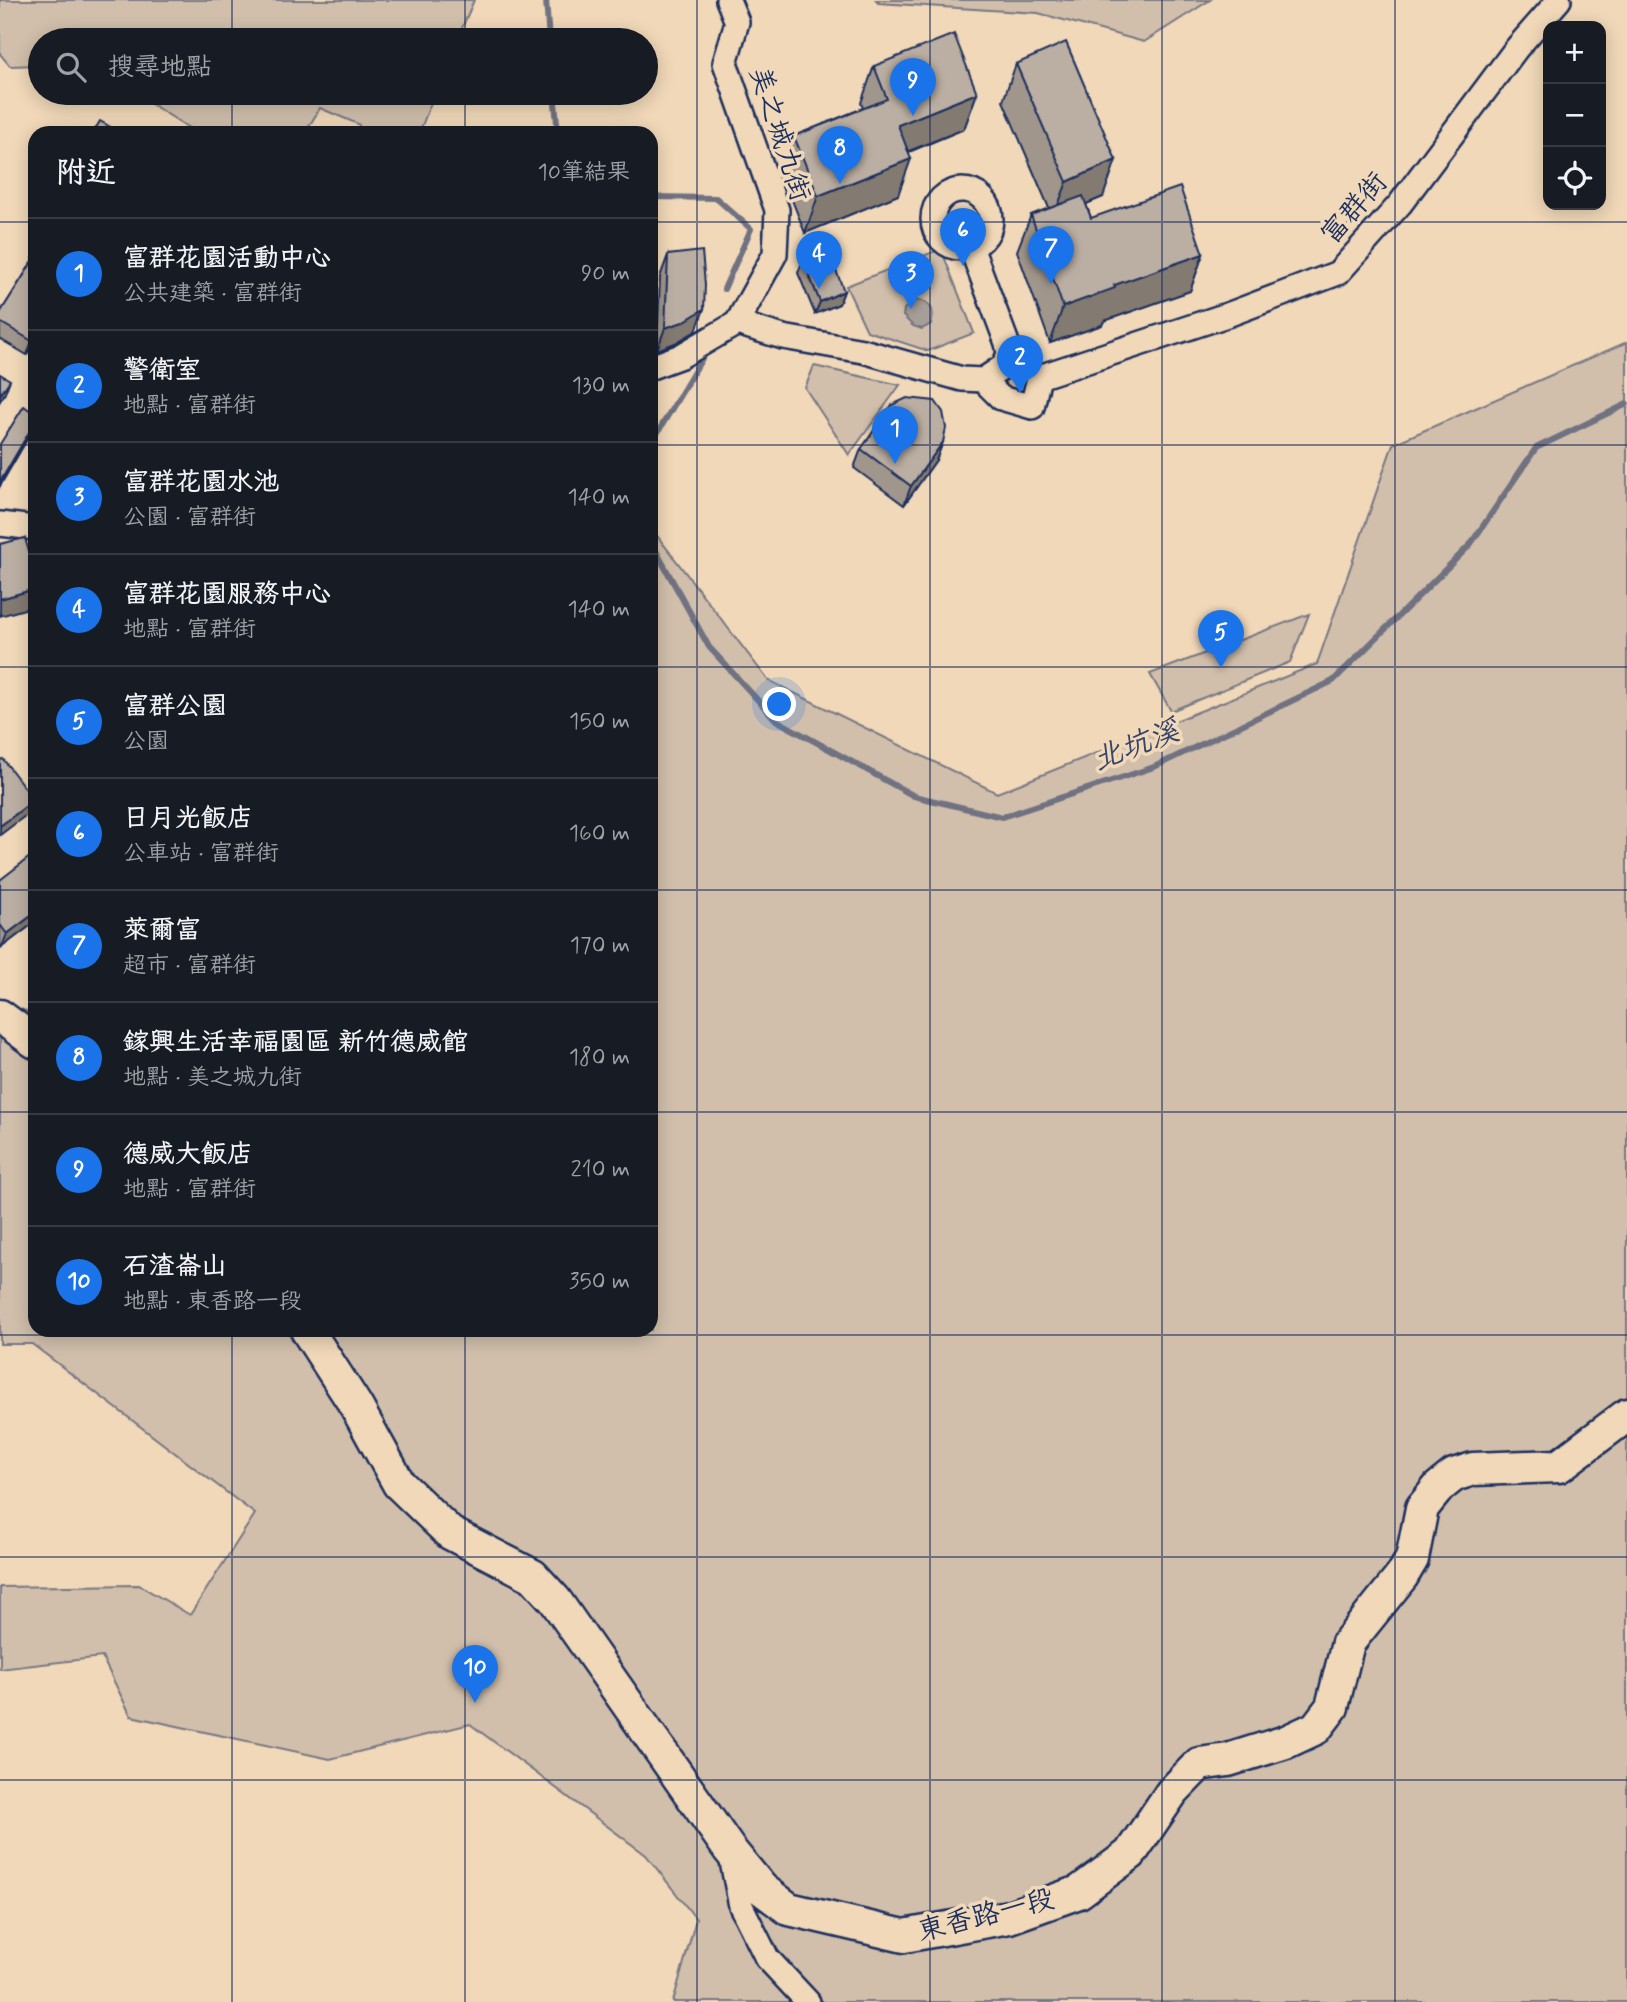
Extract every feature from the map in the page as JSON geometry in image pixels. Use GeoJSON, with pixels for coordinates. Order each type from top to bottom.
{"type":"FeatureCollection","features":[{"type":"Feature","properties":{"kind":"street","name":"美之城九街"},"geometry":{"type":"LineString","coordinates":[[728,0],[737,22],[725,62],[777,210],[775,254],[737,323]]}},
{"type":"Feature","properties":{"kind":"street","name":"富群街"},"geometry":{"type":"LineString","coordinates":[[1039,377],[1230,314],[1338,273],[1400,204],[1516,49],[1559,0]]}},
{"type":"Feature","properties":{"kind":"street"},"geometry":{"type":"LineString","coordinates":[[658,364],[681,356],[737,323],[783,337],[863,351],[962,379],[983,380],[1004,366],[1009,354],[971,247]]}},
{"type":"Feature","properties":{"kind":"street"},"geometry":{"type":"LineString","coordinates":[[983,380],[1000,398],[1032,408],[1039,377],[1004,366]]}},
{"type":"Feature","properties":{"kind":"street"},"geometry":{"type":"LineString","coordinates":[[0,524],[28,527]]}},
{"type":"Feature","properties":{"kind":"street"},"geometry":{"type":"LineString","coordinates":[[0,1016],[28,1037]]}},
{"type":"Feature","properties":{"kind":"street","name":"東香路一段"},"geometry":{"type":"LineString","coordinates":[[312,1337],[356,1406],[399,1485],[450,1533],[533,1576],[555,1600],[729,1849],[762,1889],[789,1909],[904,1936],[1009,1917],[1079,1892],[1130,1854],[1172,1792],[1199,1764],[1228,1759],[1275,1745],[1316,1728],[1332,1707],[1348,1643],[1402,1576],[1412,1559],[1422,1508],[1438,1487],[1454,1475],[1473,1469],[1559,1466],[1627,1415]]}},
{"type":"Feature","properties":{"kind":"street"},"geometry":{"type":"LineString","coordinates":[[729,1849],[741,1906],[766,1958],[808,2002]]}},
{"type":"Feature","properties":{"kind":"shaded area"},"geometry":{"type":"Polygon","coordinates":[[[0,0],[474,0],[462,28],[28,28],[28,65],[10,66],[0,54],[0,0]]]}},
{"type":"Feature","properties":{"kind":"shaded area"},"geometry":{"type":"Polygon","coordinates":[[[876,0],[1210,0],[1144,42],[1038,13],[878,3],[876,0]]]}},
{"type":"Feature","properties":{"kind":"shaded area"},"geometry":{"type":"Polygon","coordinates":[[[153,105],[430,105],[422,126],[359,126],[320,108],[309,126],[186,126],[153,105]]]}},
{"type":"Feature","properties":{"kind":"shaded area"},"geometry":{"type":"Polygon","coordinates":[[[941,249],[974,333],[928,351],[867,331],[846,286],[941,249]]]}},
{"type":"Feature","properties":{"kind":"shaded area"},"geometry":{"type":"Polygon","coordinates":[[[916,300],[928,304],[932,311],[931,324],[922,329],[913,326],[903,316],[904,309],[916,300]]]}},
{"type":"Feature","properties":{"kind":"shaded area"},"geometry":{"type":"Polygon","coordinates":[[[1627,342],[1627,2002],[673,2002],[696,1919],[646,1855],[470,1724],[330,1759],[131,1716],[102,1657],[0,1669],[0,1587],[139,1585],[190,1615],[255,1514],[32,1344],[0,1344],[0,1003],[28,1011],[28,1337],[658,1337],[658,537],[768,680],[997,793],[1317,664],[1393,444],[1627,342]]]}},
{"type":"Feature","properties":{"kind":"shaded area"},"geometry":{"type":"Polygon","coordinates":[[[814,366],[900,385],[849,455],[805,388],[814,366]]]}},
{"type":"Feature","properties":{"kind":"shaded area"},"geometry":{"type":"Polygon","coordinates":[[[1309,614],[1290,662],[1171,711],[1150,674],[1309,614]]]}},
{"type":"Feature","properties":{"kind":"building"},"geometry":{"type":"Polygon","coordinates":[[[954,34],[977,93],[898,125],[911,159],[818,196],[794,136],[887,99],[874,66],[954,34]]]}},
{"type":"Feature","properties":{"kind":"building"},"geometry":{"type":"Polygon","coordinates":[[[1066,42],[1116,160],[1067,182],[1016,64],[1066,42]]]}},
{"type":"Feature","properties":{"kind":"building"},"geometry":{"type":"Polygon","coordinates":[[[1180,187],[1203,254],[1114,285],[1115,288],[1063,307],[1031,215],[1083,196],[1091,218],[1180,187]]]}},
{"type":"Feature","properties":{"kind":"building"},"geometry":{"type":"Polygon","coordinates":[[[828,250],[844,291],[820,302],[803,260],[828,250]]]}},
{"type":"Feature","properties":{"kind":"building"},"geometry":{"type":"Polygon","coordinates":[[[702,251],[704,309],[683,322],[665,328],[668,255],[702,251]]]}},
{"type":"Feature","properties":{"kind":"building"},"geometry":{"type":"Polygon","coordinates":[[[28,269],[28,339],[0,322],[0,313],[28,269]]]}},
{"type":"Feature","properties":{"kind":"building"},"geometry":{"type":"Polygon","coordinates":[[[0,374],[10,380],[0,395],[0,374]]]}},
{"type":"Feature","properties":{"kind":"building"},"geometry":{"type":"Polygon","coordinates":[[[907,398],[935,401],[943,412],[946,428],[943,442],[911,486],[861,449],[892,405],[907,398]]]}},
{"type":"Feature","properties":{"kind":"building"},"geometry":{"type":"Polygon","coordinates":[[[24,406],[28,409],[28,434],[0,482],[0,444],[24,406]]]}},
{"type":"Feature","properties":{"kind":"building"},"geometry":{"type":"Polygon","coordinates":[[[25,538],[28,548],[28,591],[0,599],[0,544],[25,538]]]}},
{"type":"Feature","properties":{"kind":"building"},"geometry":{"type":"Polygon","coordinates":[[[3,759],[28,792],[28,805],[0,826],[0,760],[3,759]]]}},
{"type":"Feature","properties":{"kind":"building"},"geometry":{"type":"Polygon","coordinates":[[[28,858],[28,918],[7,934],[0,927],[0,880],[28,858]]]}},
{"type":"Feature","properties":{"kind":"waterway","name":"北坑溪"},"geometry":{"type":"LineString","coordinates":[[546,0],[548,28]]}},
{"type":"Feature","properties":{"kind":"waterway","name":"北坑溪"},"geometry":{"type":"LineString","coordinates":[[555,105],[557,126]]}},
{"type":"Feature","properties":{"kind":"waterway","name":"北坑溪"},"geometry":{"type":"LineString","coordinates":[[658,197],[716,198],[751,229],[724,289]]}},
{"type":"Feature","properties":{"kind":"waterway","name":"北坑溪"},"geometry":{"type":"LineString","coordinates":[[658,432],[707,350]]}},
{"type":"Feature","properties":{"kind":"waterway","name":"北坑溪"},"geometry":{"type":"LineString","coordinates":[[658,555],[709,647],[776,720],[914,796],[1002,817],[1154,767],[1333,681],[1470,545],[1536,448],[1627,404]]}},
{"type":"Feature","properties":{"kind":"place","name":"德威大飯店"},"geometry":{"type":"Point","coordinates":[913,116]}},
{"type":"Feature","properties":{"kind":"place","name":"鎵興生活幸福園區 新竹德威館"},"geometry":{"type":"Point","coordinates":[840,184]}},
{"type":"Feature","properties":{"kind":"place","name":"日月光飯店"},"geometry":{"type":"Point","coordinates":[963,266]}},
{"type":"Feature","properties":{"kind":"place","name":"萊爾富"},"geometry":{"type":"Point","coordinates":[1051,284]}},
{"type":"Feature","properties":{"kind":"place","name":"富群花園服務中心"},"geometry":{"type":"Point","coordinates":[819,289]}},
{"type":"Feature","properties":{"kind":"place","name":"富群花園水池"},"geometry":{"type":"Point","coordinates":[911,309]}},
{"type":"Feature","properties":{"kind":"place","name":"警衛室"},"geometry":{"type":"Point","coordinates":[1020,393]}},
{"type":"Feature","properties":{"kind":"place","name":"富群花園活動中心"},"geometry":{"type":"Point","coordinates":[895,464]}},
{"type":"Feature","properties":{"kind":"place","name":"富群公園"},"geometry":{"type":"Point","coordinates":[1221,668]}},
{"type":"Feature","properties":{"kind":"place","name":"石渣崙山"},"geometry":{"type":"Point","coordinates":[475,1703]}}]}
